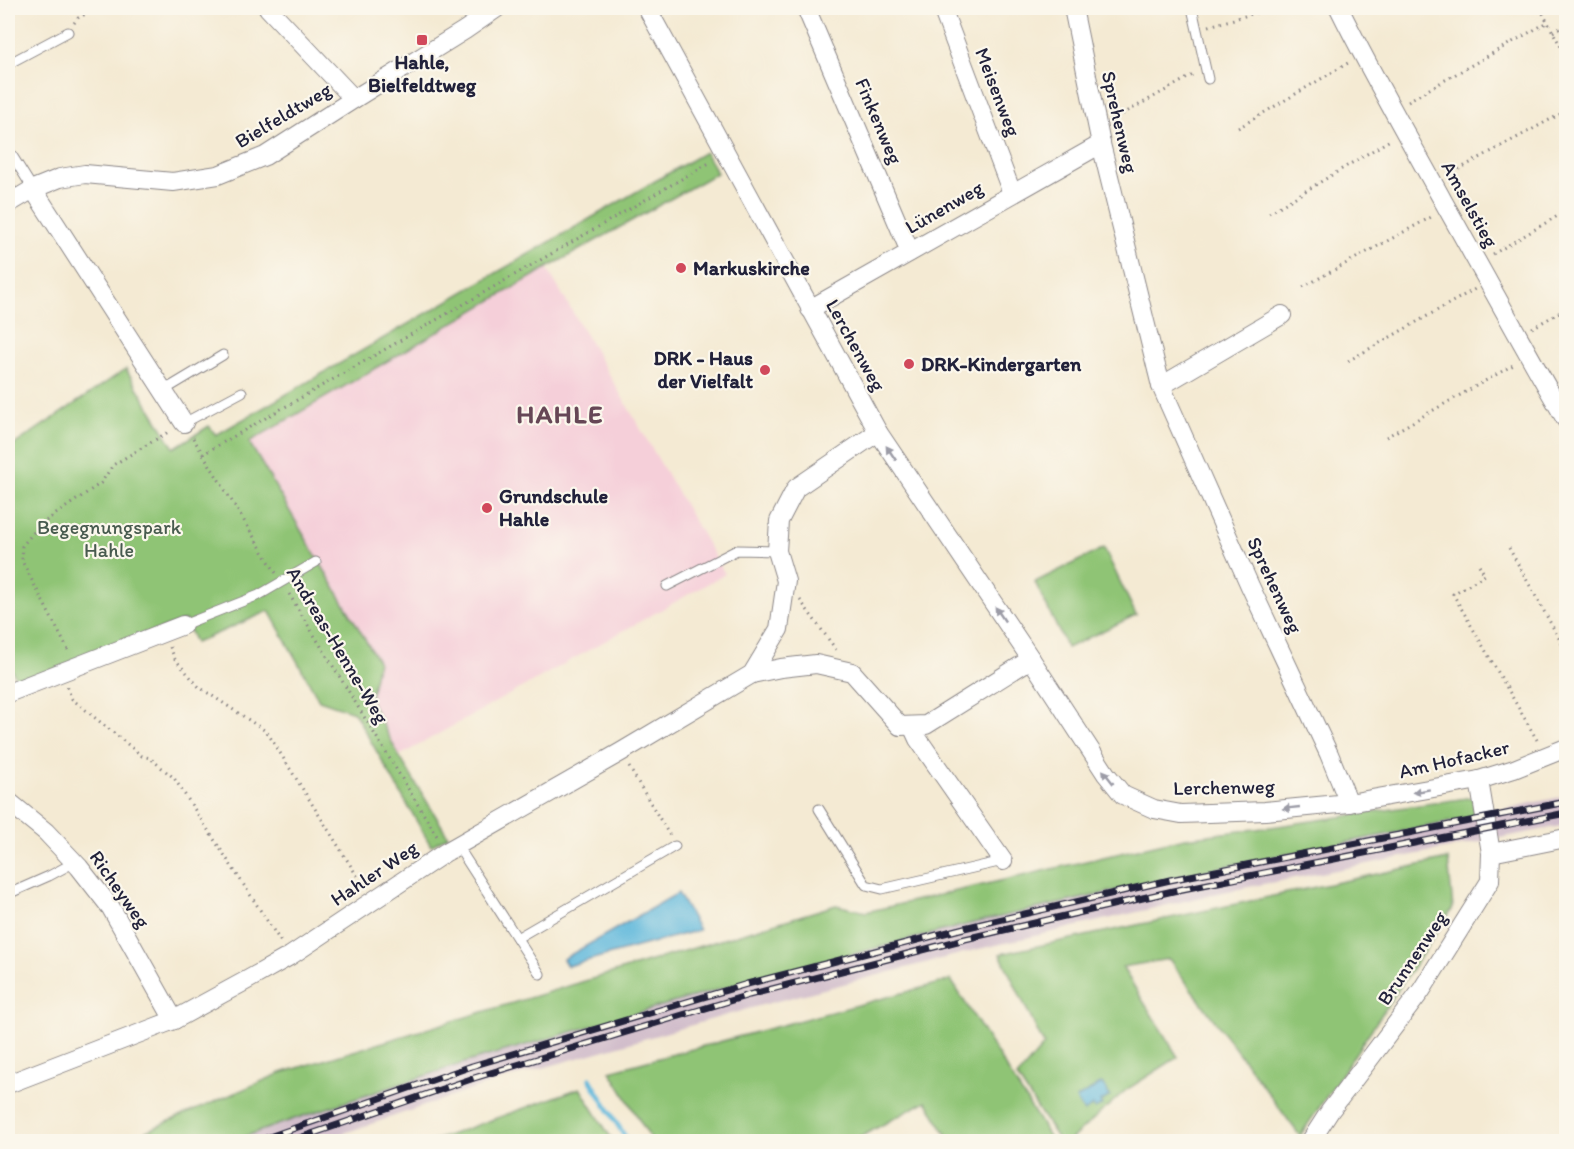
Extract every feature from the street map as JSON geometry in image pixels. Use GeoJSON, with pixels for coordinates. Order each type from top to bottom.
{"type":"FeatureCollection","features":[{"type":"Feature","properties":{"kind":"street"},"geometry":{"type":"LineString","coordinates":[[268,8],[354,99]]}},
{"type":"Feature","properties":{"kind":"street","name":"Bielfeldtweg"},"geometry":{"type":"LineString","coordinates":[[10,195],[60,178],[85,174],[173,182],[218,175],[265,156],[497,8]]}},
{"type":"Feature","properties":{"kind":"street","name":"Lerchenweg"},"geometry":{"type":"LineString","coordinates":[[647,8],[878,432],[1106,774],[1123,795],[1154,809],[1181,813],[1265,811],[1349,803]]}},
{"type":"Feature","properties":{"kind":"street","name":"Finkenweg"},"geometry":{"type":"LineString","coordinates":[[806,8],[910,252]]}},
{"type":"Feature","properties":{"kind":"street","name":"Meisenweg"},"geometry":{"type":"LineString","coordinates":[[942,8],[1012,193]]}},
{"type":"Feature","properties":{"kind":"street","name":"Sprehenweg"},"geometry":{"type":"LineString","coordinates":[[1072,8],[1100,136],[1161,386],[1250,586],[1329,753],[1349,803]]}},
{"type":"Feature","properties":{"kind":"street","name":"Amselstieg"},"geometry":{"type":"LineString","coordinates":[[1339,8],[1362,55],[1566,420]]}},
{"type":"Feature","properties":{"kind":"street","name":"Lünenweg"},"geometry":{"type":"LineString","coordinates":[[810,309],[1012,193],[1100,136]]}},
{"type":"Feature","properties":{"kind":"street"},"geometry":{"type":"LineString","coordinates":[[33,189],[184,423]]}},
{"type":"Feature","properties":{"kind":"street"},"geometry":{"type":"LineString","coordinates":[[1161,386],[1282,315]]}},
{"type":"Feature","properties":{"kind":"street","name":"Hahler Weg"},"geometry":{"type":"LineString","coordinates":[[752,674],[779,629],[786,581],[777,551],[779,521],[796,488],[878,432]]}},
{"type":"Feature","properties":{"kind":"street"},"geometry":{"type":"LineString","coordinates":[[8,693],[183,625]]}},
{"type":"Feature","properties":{"kind":"street"},"geometry":{"type":"LineString","coordinates":[[852,672],[900,726],[912,726],[926,724],[1030,659]]}},
{"type":"Feature","properties":{"kind":"street","name":"Hahler Weg"},"geometry":{"type":"LineString","coordinates":[[8,1084],[174,1020],[290,956],[452,848],[752,674],[816,663],[852,672]]}},
{"type":"Feature","properties":{"kind":"street"},"geometry":{"type":"LineString","coordinates":[[912,726],[918,740],[1003,861]]}},
{"type":"Feature","properties":{"kind":"street","name":"Am Hofacker"},"geometry":{"type":"LineString","coordinates":[[1349,803],[1479,780],[1547,757],[1566,748]]}},
{"type":"Feature","properties":{"kind":"street","name":"Brunnenweg"},"geometry":{"type":"LineString","coordinates":[[1310,1142],[1330,1111],[1427,981],[1490,881],[1491,853],[1479,780]]}},
{"type":"Feature","properties":{"kind":"street","name":"Richeyweg"},"geometry":{"type":"LineString","coordinates":[[8,801],[46,832],[75,862],[111,908],[174,1020]]}},
{"type":"Feature","properties":{"kind":"street"},"geometry":{"type":"LineString","coordinates":[[1491,853],[1566,838]]}},
{"type":"Feature","properties":{"kind":"lane"},"geometry":{"type":"LineString","coordinates":[[1192,8],[1208,79]]}},
{"type":"Feature","properties":{"kind":"lane"},"geometry":{"type":"LineString","coordinates":[[8,64],[68,32]]}},
{"type":"Feature","properties":{"kind":"lane"},"geometry":{"type":"LineString","coordinates":[[8,149],[33,189]]}},
{"type":"Feature","properties":{"kind":"lane"},"geometry":{"type":"LineString","coordinates":[[164,391],[223,355]]}},
{"type":"Feature","properties":{"kind":"lane"},"geometry":{"type":"LineString","coordinates":[[184,423],[242,392]]}},
{"type":"Feature","properties":{"kind":"lane"},"geometry":{"type":"LineString","coordinates":[[667,586],[737,550],[777,551]]}},
{"type":"Feature","properties":{"kind":"lane"},"geometry":{"type":"LineString","coordinates":[[183,625],[260,595],[316,562]]}},
{"type":"Feature","properties":{"kind":"lane"},"geometry":{"type":"LineString","coordinates":[[819,809],[866,885],[882,889],[1003,861]]}},
{"type":"Feature","properties":{"kind":"lane"},"geometry":{"type":"LineString","coordinates":[[517,938],[675,846]]}},
{"type":"Feature","properties":{"kind":"lane"},"geometry":{"type":"LineString","coordinates":[[452,848],[540,974]]}},
{"type":"Feature","properties":{"kind":"lane"},"geometry":{"type":"LineString","coordinates":[[8,894],[75,862]]}},
{"type":"Feature","properties":{"kind":"path"},"geometry":{"type":"LineString","coordinates":[[68,32],[78,18],[97,8]]}},
{"type":"Feature","properties":{"kind":"path"},"geometry":{"type":"LineString","coordinates":[[1197,30],[1274,8]]}},
{"type":"Feature","properties":{"kind":"path"},"geometry":{"type":"LineString","coordinates":[[1540,8],[1566,56]]}},
{"type":"Feature","properties":{"kind":"path"},"geometry":{"type":"LineString","coordinates":[[1393,110],[1548,22]]}},
{"type":"Feature","properties":{"kind":"path"},"geometry":{"type":"LineString","coordinates":[[1553,32],[1566,24]]}},
{"type":"Feature","properties":{"kind":"path"},"geometry":{"type":"LineString","coordinates":[[1238,128],[1362,55]]}},
{"type":"Feature","properties":{"kind":"path"},"geometry":{"type":"LineString","coordinates":[[1100,136],[1205,68]]}},
{"type":"Feature","properties":{"kind":"path"},"geometry":{"type":"LineString","coordinates":[[1433,183],[1566,111]]}},
{"type":"Feature","properties":{"kind":"path"},"geometry":{"type":"LineString","coordinates":[[1269,213],[1404,131]]}},
{"type":"Feature","properties":{"kind":"path"},"geometry":{"type":"LineString","coordinates":[[203,454],[726,154]]}},
{"type":"Feature","properties":{"kind":"path"},"geometry":{"type":"LineString","coordinates":[[1303,287],[1448,209]]}},
{"type":"Feature","properties":{"kind":"path"},"geometry":{"type":"LineString","coordinates":[[1478,264],[1566,211]]}},
{"type":"Feature","properties":{"kind":"path"},"geometry":{"type":"LineString","coordinates":[[1348,361],[1488,282]]}},
{"type":"Feature","properties":{"kind":"path"},"geometry":{"type":"LineString","coordinates":[[1517,336],[1566,309]]}},
{"type":"Feature","properties":{"kind":"path"},"geometry":{"type":"LineString","coordinates":[[1386,437],[1529,356]]}},
{"type":"Feature","properties":{"kind":"path"},"geometry":{"type":"LineString","coordinates":[[184,423],[113,465],[101,483],[40,525],[22,546],[22,561],[69,669],[72,699],[142,756],[150,758],[174,778],[290,956]]}},
{"type":"Feature","properties":{"kind":"path","name":"Andreas-Henne-Weg"},"geometry":{"type":"LineString","coordinates":[[184,423],[282,582],[452,848]]}},
{"type":"Feature","properties":{"kind":"path"},"geometry":{"type":"LineString","coordinates":[[1509,548],[1566,651]]}},
{"type":"Feature","properties":{"kind":"path"},"geometry":{"type":"LineString","coordinates":[[1479,565],[1485,575],[1453,594],[1547,757]]}},
{"type":"Feature","properties":{"kind":"path"},"geometry":{"type":"LineString","coordinates":[[786,581],[852,672]]}},
{"type":"Feature","properties":{"kind":"path"},"geometry":{"type":"LineString","coordinates":[[164,632],[175,659],[199,687],[267,732],[373,902]]}},
{"type":"Feature","properties":{"kind":"path"},"geometry":{"type":"LineString","coordinates":[[621,752],[675,846]]}},
{"type":"Feature","properties":{"kind":"shaded area","name":"Grundschule Hahle"},"geometry":{"type":"Polygon","coordinates":[[[547,268],[725,574],[399,756],[370,700],[378,661],[249,442],[547,268]]]}},
{"type":"Feature","properties":{"kind":"shaded area"},"geometry":{"type":"Polygon","coordinates":[[[1566,796],[1566,825],[1223,892],[979,949],[758,1006],[494,1082],[321,1141],[232,1142],[470,1061],[748,981],[973,923],[1216,868],[1475,817],[1566,796]]]}},
{"type":"Feature","properties":{"kind":"green space","name":"Begegnungspark Hahle"},"geometry":{"type":"Polygon","coordinates":[[[705,152],[717,173],[547,268],[249,442],[378,661],[370,700],[399,756],[448,836],[431,846],[354,712],[319,700],[269,611],[195,643],[185,620],[19,683],[8,663],[8,449],[126,369],[174,448],[209,426],[216,435],[705,152]]]}},
{"type":"Feature","properties":{"kind":"green space"},"geometry":{"type":"Polygon","coordinates":[[[1104,548],[1136,615],[1067,648],[1035,582],[1104,548]]]}},
{"type":"Feature","properties":{"kind":"green space"},"geometry":{"type":"Polygon","coordinates":[[[1473,797],[1475,817],[1216,868],[973,923],[748,981],[470,1061],[232,1141],[121,1142],[281,1073],[836,905],[866,912],[1185,838],[1473,797]]]}},
{"type":"Feature","properties":{"kind":"green space"},"geometry":{"type":"Polygon","coordinates":[[[1448,859],[1453,908],[1300,1136],[1169,959],[1122,967],[1178,1057],[1126,1090],[1069,1141],[1059,1141],[1017,1077],[1044,1045],[1000,954],[1448,859]]]}},
{"type":"Feature","properties":{"kind":"green space"},"geometry":{"type":"Polygon","coordinates":[[[951,980],[1052,1141],[950,1141],[926,1101],[853,1141],[652,1141],[610,1071],[951,980]]]}},
{"type":"Feature","properties":{"kind":"green space"},"geometry":{"type":"Polygon","coordinates":[[[580,1088],[613,1141],[433,1141],[580,1088]]]}},
{"type":"Feature","properties":{"kind":"water"},"geometry":{"type":"Polygon","coordinates":[[[678,893],[699,930],[567,966],[563,959],[678,893]]]}},
{"type":"Feature","properties":{"kind":"water"},"geometry":{"type":"Polygon","coordinates":[[[1102,1083],[1110,1096],[1100,1102],[1102,1105],[1095,1109],[1093,1106],[1084,1112],[1076,1099],[1102,1083]]]}},
{"type":"Feature","properties":{"kind":"waterway"},"geometry":{"type":"LineString","coordinates":[[590,1079],[628,1142]]}},
{"type":"Feature","properties":{"kind":"railway"},"geometry":{"type":"LineString","coordinates":[[255,1142],[472,1066],[747,984],[964,928],[1170,880],[1566,802]]}},
{"type":"Feature","properties":{"kind":"railway"},"geometry":{"type":"LineString","coordinates":[[288,1142],[474,1078],[749,995],[965,939],[1173,891],[1566,813]]}},
{"type":"Feature","properties":{"kind":"place","name":"Hahle, Bielfeldtweg"},"geometry":{"type":"Point","coordinates":[422,40]}},
{"type":"Feature","properties":{"kind":"place","name":"Markuskirche"},"geometry":{"type":"Point","coordinates":[681,268]}},
{"type":"Feature","properties":{"kind":"place","name":"DRK-Kindergarten"},"geometry":{"type":"Point","coordinates":[909,364]}},
{"type":"Feature","properties":{"kind":"place","name":"DRK - Haus der Vielfalt"},"geometry":{"type":"Point","coordinates":[765,370]}},
{"type":"Feature","properties":{"kind":"place","name":"Grundschule Hahle"},"geometry":{"type":"Point","coordinates":[487,508]}},
{"type":"Feature","properties":{"kind":"district","name":"HAHLE"},"geometry":{"type":"Point","coordinates":[560,414]}}]}
